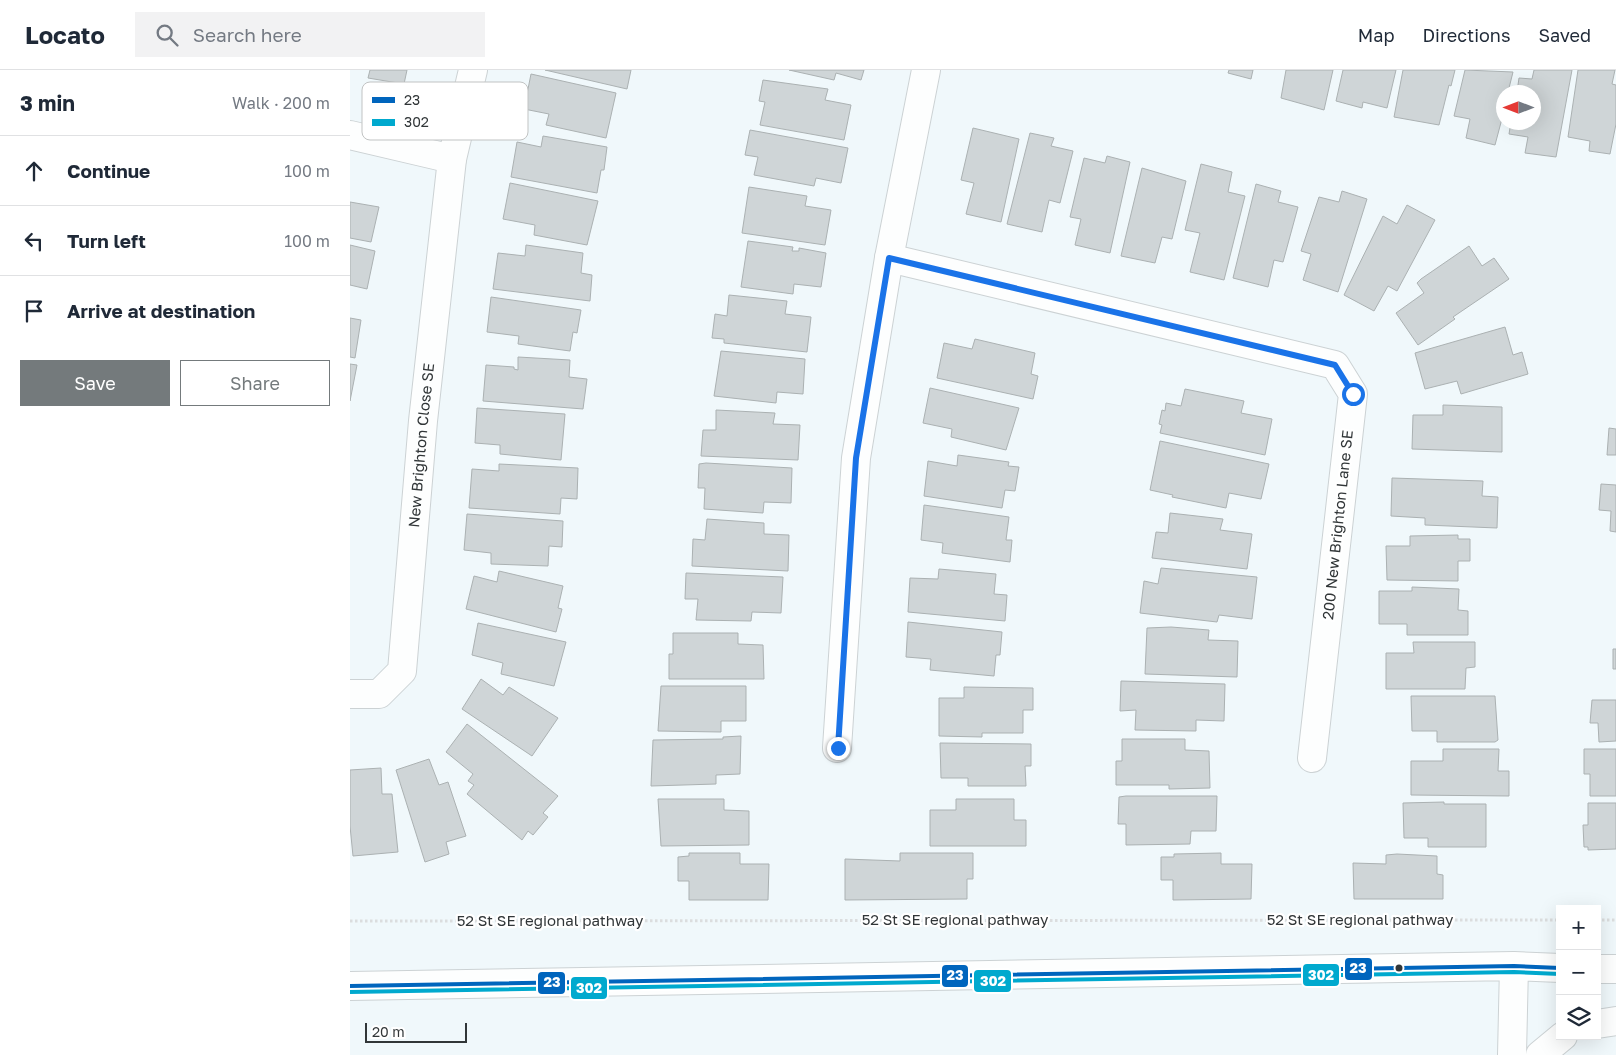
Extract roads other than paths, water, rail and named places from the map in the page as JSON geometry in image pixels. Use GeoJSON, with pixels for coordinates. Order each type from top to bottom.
{"type":"FeatureCollection","features":[{"type":"Feature","properties":{"kind":"street"},"geometry":{"type":"LineString","coordinates":[[838,748],[856,458],[889,258],[926,70]]}},
{"type":"Feature","properties":{"kind":"street"},"geometry":{"type":"LineString","coordinates":[[371,140],[452,159]]}},
{"type":"Feature","properties":{"kind":"street","name":"New Brighton Close SE"},"geometry":{"type":"LineString","coordinates":[[350,694],[378,694],[402,671],[423,421],[452,159],[456,140]]}},
{"type":"Feature","properties":{"kind":"street","name":"200 New Brighton Lane SE"},"geometry":{"type":"LineString","coordinates":[[889,258],[1335,365],[1353,394],[1312,758]]}},
{"type":"Feature","properties":{"kind":"street"},"geometry":{"type":"LineString","coordinates":[[350,986],[1514,966],[1556,968]]}},
{"type":"Feature","properties":{"kind":"street"},"geometry":{"type":"LineString","coordinates":[[1512,1055],[1514,966]]}},
{"type":"Feature","properties":{"kind":"street"},"geometry":{"type":"LineString","coordinates":[[1601,969],[1616,969]]}},
{"type":"Feature","properties":{"kind":"street"},"geometry":{"type":"LineString","coordinates":[[1601,1023],[1616,1021]]}},
{"type":"Feature","properties":{"kind":"street"},"geometry":{"type":"LineString","coordinates":[[1540,1055],[1558,1040]]}}]}
